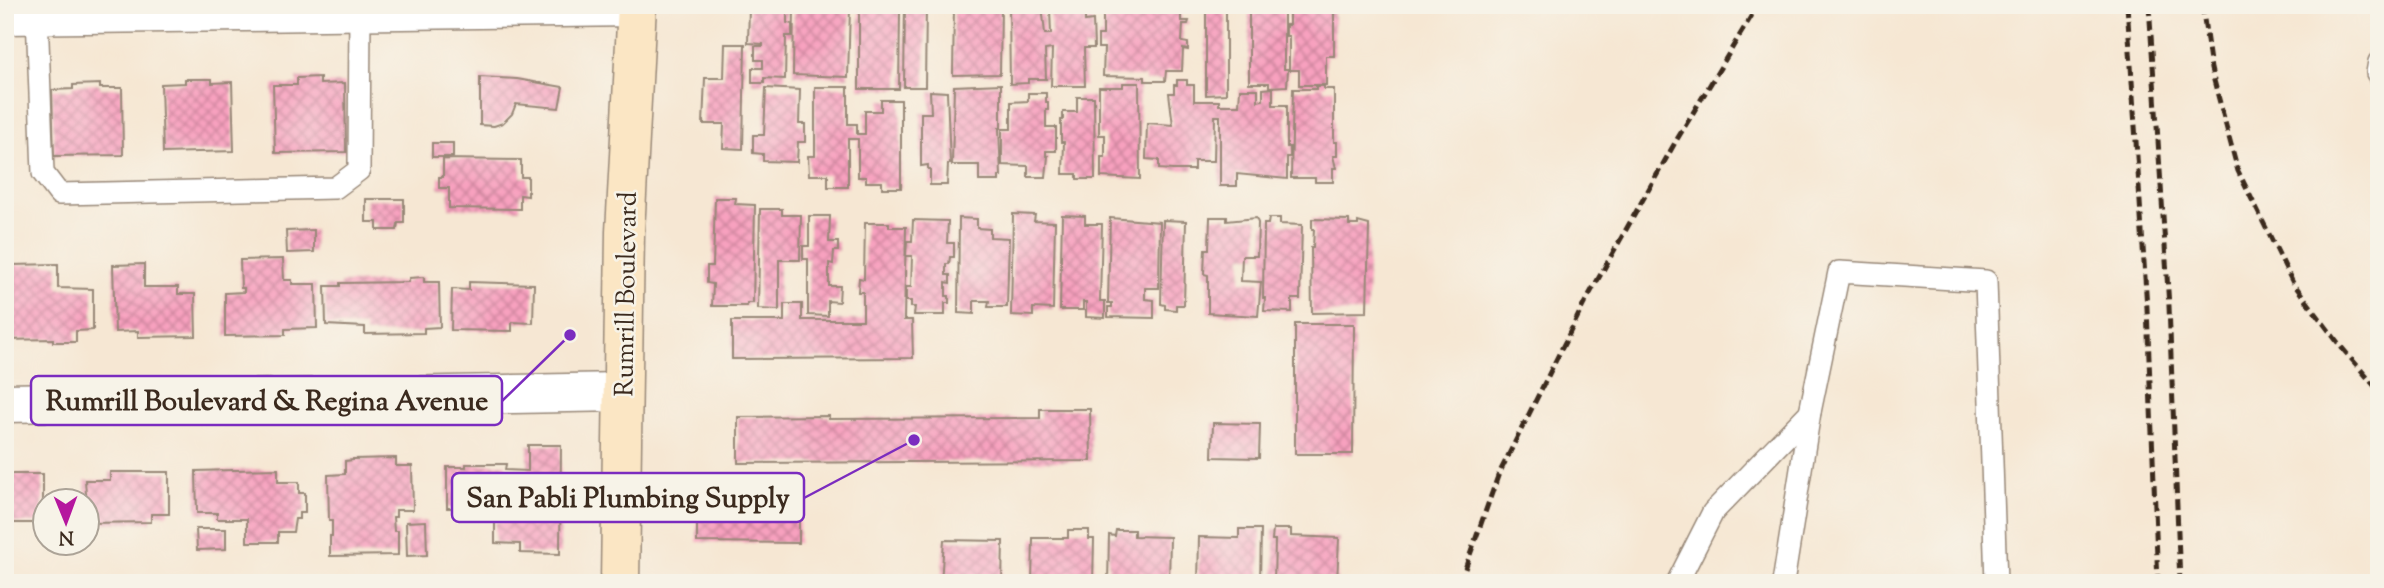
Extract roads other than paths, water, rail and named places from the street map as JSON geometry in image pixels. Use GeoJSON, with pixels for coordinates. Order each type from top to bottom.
{"type":"FeatureCollection","features":[{"type":"Feature","properties":{"kind":"main road","name":"Rumrill Boulevard"},"geometry":{"type":"LineString","coordinates":[[620,583],[625,232],[637,6]]}},
{"type":"Feature","properties":{"kind":"street"},"geometry":{"type":"LineString","coordinates":[[21,15],[637,6]]}},
{"type":"Feature","properties":{"kind":"street"},"geometry":{"type":"LineString","coordinates":[[5,402],[622,392]]}},
{"type":"Feature","properties":{"kind":"lane"},"geometry":{"type":"LineString","coordinates":[[21,15],[43,173],[59,194],[335,188],[359,170],[360,10]]}},
{"type":"Feature","properties":{"kind":"lane"},"geometry":{"type":"LineString","coordinates":[[2379,62],[2379,76]]}},
{"type":"Feature","properties":{"kind":"lane"},"geometry":{"type":"LineString","coordinates":[[1783,583],[1810,412],[1839,272],[1986,281],[1996,583]]}},
{"type":"Feature","properties":{"kind":"lane"},"geometry":{"type":"LineString","coordinates":[[1677,583],[1713,512],[1810,412]]}},
{"type":"Feature","properties":{"kind":"railway"},"geometry":{"type":"LineString","coordinates":[[1460,583],[1498,476],[1584,304],[1676,141],[1758,5]]}},
{"type":"Feature","properties":{"kind":"railway"},"geometry":{"type":"LineString","coordinates":[[2127,5],[2147,308],[2158,583]]}},
{"type":"Feature","properties":{"kind":"railway"},"geometry":{"type":"LineString","coordinates":[[2149,5],[2169,306],[2180,583]]}},
{"type":"Feature","properties":{"kind":"railway"},"geometry":{"type":"LineString","coordinates":[[2202,5],[2211,69],[2238,171],[2293,283],[2342,348],[2379,391]]}},
{"type":"Feature","properties":{"kind":"place","name":"Rumrill Boulevard & Regina Avenue"},"geometry":{"type":"Point","coordinates":[570,335]}},
{"type":"Feature","properties":{"kind":"place","name":"San Pabli Plumbing Supply"},"geometry":{"type":"Point","coordinates":[914,440]}}]}
